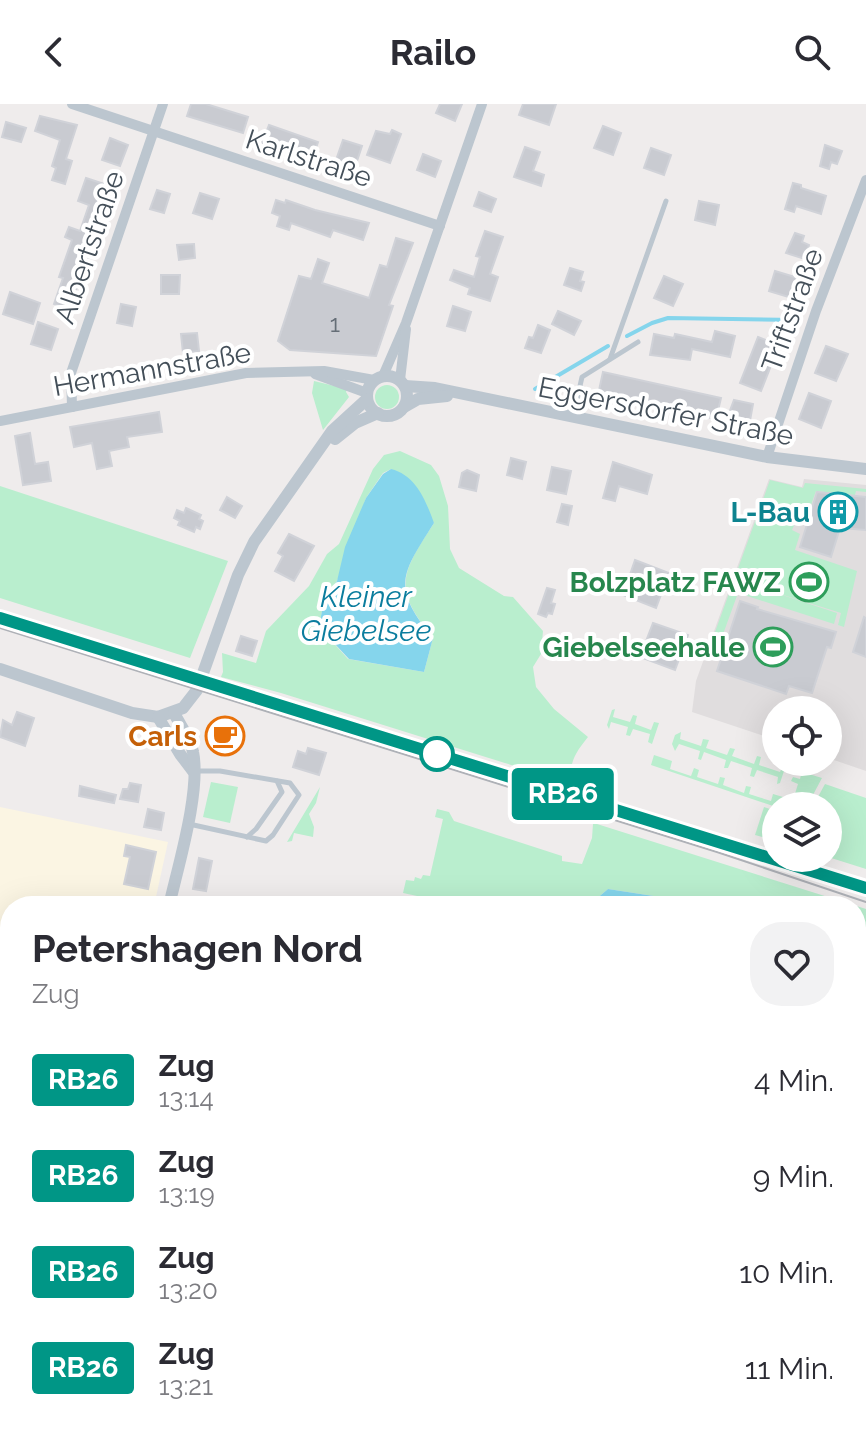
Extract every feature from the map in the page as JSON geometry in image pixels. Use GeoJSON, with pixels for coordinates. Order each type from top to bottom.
{"type":"FeatureCollection","features":[{"type":"Feature","properties":{"kind":"street","name":"Karlstraße"},"geometry":{"type":"LineString","coordinates":[[72,104],[440,226]]}},
{"type":"Feature","properties":{"kind":"street","name":"Albertstraße"},"geometry":{"type":"LineString","coordinates":[[72,407],[71,373],[163,104]]}},
{"type":"Feature","properties":{"kind":"street"},"geometry":{"type":"LineString","coordinates":[[0,669],[132,713],[158,717],[183,708],[197,690],[252,545],[332,431],[367,396],[379,378],[406,323],[482,104]]}},
{"type":"Feature","properties":{"kind":"street","name":"Triftstraße"},"geometry":{"type":"LineString","coordinates":[[767,457],[816,311],[866,180]]}},
{"type":"Feature","properties":{"kind":"street"},"geometry":{"type":"LineString","coordinates":[[320,451],[355,423],[378,413],[392,415],[403,407],[407,395],[403,383],[406,323]]}},
{"type":"Feature","properties":{"kind":"street","name":"Hermannstraße"},"geometry":{"type":"LineString","coordinates":[[0,421],[246,373],[287,370],[379,378]]}},
{"type":"Feature","properties":{"kind":"street","name":"Hermannstraße"},"geometry":{"type":"LineString","coordinates":[[313,373],[367,396]]}},
{"type":"Feature","properties":{"kind":"street"},"geometry":{"type":"LineString","coordinates":[[379,378],[403,383]]}},
{"type":"Feature","properties":{"kind":"street","name":"Eggersdorfer Straße"},"geometry":{"type":"LineString","coordinates":[[403,383],[767,457],[866,469]]}},
{"type":"Feature","properties":{"kind":"street","name":"Eggersdorfer Straße"},"geometry":{"type":"LineString","coordinates":[[403,407],[418,399],[458,395]]}},
{"type":"Feature","properties":{"kind":"street"},"geometry":{"type":"LineString","coordinates":[[367,396],[378,413]]}},
{"type":"Feature","properties":{"kind":"street"},"geometry":{"type":"LineString","coordinates":[[171,896],[188,823],[193,771],[193,748],[174,713]]}},
{"type":"Feature","properties":{"kind":"street"},"geometry":{"type":"LineString","coordinates":[[158,717],[193,771]]}},
{"type":"Feature","properties":{"kind":"lane"},"geometry":{"type":"LineString","coordinates":[[610,359],[666,201]]}},
{"type":"Feature","properties":{"kind":"lane"},"geometry":{"type":"LineString","coordinates":[[573,417],[582,377],[638,342]]}},
{"type":"Feature","properties":{"kind":"lane"},"geometry":{"type":"LineString","coordinates":[[188,823],[266,841],[299,795],[290,783],[220,771],[193,771]]}},
{"type":"Feature","properties":{"kind":"lane"},"geometry":{"type":"LineString","coordinates":[[247,837],[282,792],[281,784],[276,780]]}},
{"type":"Feature","properties":{"kind":"shaded area"},"geometry":{"type":"Polygon","coordinates":[[[769,479],[802,487],[804,479],[866,485],[866,771],[842,763],[842,696],[762,696],[762,735],[692,712],[696,681],[769,479]]]}},
{"type":"Feature","properties":{"kind":"shaded area"},"geometry":{"type":"Polygon","coordinates":[[[0,807],[168,842],[156,896],[0,896],[0,807]]]}},
{"type":"Feature","properties":{"kind":"green space"},"geometry":{"type":"Polygon","coordinates":[[[314,381],[347,389],[349,397],[323,430],[312,393],[314,381]]]}},
{"type":"Feature","properties":{"kind":"green space"},"geometry":{"type":"Polygon","coordinates":[[[387,385],[395,389],[399,397],[395,405],[387,409],[379,405],[375,397],[379,389],[387,385]]]}},
{"type":"Feature","properties":{"kind":"green space"},"geometry":{"type":"Polygon","coordinates":[[[400,451],[431,465],[439,476],[448,506],[450,549],[459,568],[504,596],[513,597],[543,631],[541,654],[533,667],[536,687],[554,709],[588,737],[565,777],[556,779],[221,677],[222,653],[256,663],[266,631],[309,586],[327,554],[339,544],[373,469],[384,455],[400,451]],[[391,469],[383,473],[366,498],[337,581],[324,600],[319,627],[348,659],[424,672],[433,638],[411,606],[406,581],[414,555],[434,523],[391,469]]]}},
{"type":"Feature","properties":{"kind":"green space"},"geometry":{"type":"Polygon","coordinates":[[[770,480],[803,488],[805,483],[866,489],[866,492],[856,491],[855,495],[816,491],[805,522],[797,519],[792,530],[800,534],[795,550],[857,571],[844,627],[838,625],[841,613],[764,589],[837,613],[834,624],[738,593],[714,659],[706,657],[770,480]]]}},
{"type":"Feature","properties":{"kind":"green space"},"geometry":{"type":"Polygon","coordinates":[[[0,486],[228,561],[190,658],[0,598],[0,486]]]}},
{"type":"Feature","properties":{"kind":"green space"},"geometry":{"type":"Polygon","coordinates":[[[615,709],[613,717],[630,722],[633,715],[637,716],[635,724],[651,730],[654,722],[659,723],[652,744],[648,742],[650,734],[633,729],[630,736],[626,735],[628,727],[611,722],[609,729],[607,725],[615,709]]]}},
{"type":"Feature","properties":{"kind":"green space"},"geometry":{"type":"Polygon","coordinates":[[[681,732],[680,739],[701,746],[703,739],[709,740],[706,748],[727,755],[730,748],[735,749],[732,756],[754,764],[757,756],[761,757],[759,765],[762,772],[757,770],[754,777],[750,776],[752,768],[731,761],[728,768],[724,768],[726,760],[704,752],[701,760],[698,759],[700,751],[679,744],[675,751],[672,744],[675,735],[681,732]]]}},
{"type":"Feature","properties":{"kind":"green space"},"geometry":{"type":"Polygon","coordinates":[[[654,755],[672,761],[670,769],[691,776],[694,768],[699,770],[697,777],[718,784],[720,777],[725,778],[723,785],[744,793],[746,786],[751,787],[749,794],[762,798],[762,802],[651,765],[654,755]]]}},
{"type":"Feature","properties":{"kind":"green space"},"geometry":{"type":"Polygon","coordinates":[[[801,776],[822,778],[814,792],[796,792],[798,784],[791,781],[793,777],[800,779],[801,776]]]}},
{"type":"Feature","properties":{"kind":"green space"},"geometry":{"type":"Polygon","coordinates":[[[211,782],[238,787],[230,823],[203,817],[211,782]]]}},
{"type":"Feature","properties":{"kind":"green space"},"geometry":{"type":"Polygon","coordinates":[[[825,784],[866,798],[866,869],[842,861],[842,792],[821,792],[825,784]]]}},
{"type":"Feature","properties":{"kind":"green space"},"geometry":{"type":"Polygon","coordinates":[[[320,787],[309,814],[314,827],[313,837],[294,833],[292,841],[287,842],[320,787]]]}},
{"type":"Feature","properties":{"kind":"green space"},"geometry":{"type":"Polygon","coordinates":[[[437,809],[449,812],[454,821],[562,856],[562,861],[582,864],[592,838],[593,824],[597,824],[825,896],[654,896],[608,889],[600,896],[417,896],[403,893],[406,880],[430,876],[443,819],[435,817],[437,809]]]}},
{"type":"Feature","properties":{"kind":"green space"},"geometry":{"type":"Polygon","coordinates":[[[762,813],[762,837],[755,835],[762,813]]]}},
{"type":"Feature","properties":{"kind":"water","name":"Kleiner Giebelsee"},"geometry":{"type":"Polygon","coordinates":[[[391,469],[413,483],[434,523],[414,556],[405,581],[411,606],[433,638],[424,672],[349,659],[319,627],[324,600],[337,581],[345,547],[366,498],[383,474],[391,469]]]}},
{"type":"Feature","properties":{"kind":"water"},"geometry":{"type":"Polygon","coordinates":[[[608,889],[654,896],[600,896],[608,889]]]}},
{"type":"Feature","properties":{"kind":"building"},"geometry":{"type":"Polygon","coordinates":[[[191,104],[206,104],[248,117],[243,133],[187,116],[191,104]]]}},
{"type":"Feature","properties":{"kind":"building"},"geometry":{"type":"Polygon","coordinates":[[[440,104],[462,104],[455,121],[436,113],[440,104]]]}},
{"type":"Feature","properties":{"kind":"building"},"geometry":{"type":"Polygon","coordinates":[[[523,104],[556,104],[549,125],[519,115],[523,104]]]}},
{"type":"Feature","properties":{"kind":"building"},"geometry":{"type":"Polygon","coordinates":[[[40,116],[77,125],[66,159],[72,161],[65,184],[52,180],[56,168],[52,166],[60,140],[35,131],[40,116]]]}},
{"type":"Feature","properties":{"kind":"building"},"geometry":{"type":"Polygon","coordinates":[[[6,122],[26,128],[21,142],[2,137],[6,122]]]}},
{"type":"Feature","properties":{"kind":"building"},"geometry":{"type":"Polygon","coordinates":[[[269,125],[318,142],[312,160],[262,143],[269,125]]]}},
{"type":"Feature","properties":{"kind":"building"},"geometry":{"type":"Polygon","coordinates":[[[603,126],[621,133],[613,155],[594,148],[603,126]]]}},
{"type":"Feature","properties":{"kind":"building"},"geometry":{"type":"Polygon","coordinates":[[[392,130],[401,134],[390,163],[367,155],[376,131],[390,134],[392,130]]]}},
{"type":"Feature","properties":{"kind":"building"},"geometry":{"type":"Polygon","coordinates":[[[110,138],[128,145],[120,166],[102,160],[110,138]]]}},
{"type":"Feature","properties":{"kind":"building"},"geometry":{"type":"Polygon","coordinates":[[[343,140],[362,146],[354,170],[335,163],[343,140]]]}},
{"type":"Feature","properties":{"kind":"building"},"geometry":{"type":"Polygon","coordinates":[[[825,145],[842,151],[837,164],[831,162],[829,169],[820,166],[825,145]]]}},
{"type":"Feature","properties":{"kind":"building"},"geometry":{"type":"Polygon","coordinates":[[[525,147],[540,152],[533,171],[544,175],[541,186],[514,177],[525,147]]]}},
{"type":"Feature","properties":{"kind":"building"},"geometry":{"type":"Polygon","coordinates":[[[651,148],[671,155],[664,175],[644,168],[651,148]]]}},
{"type":"Feature","properties":{"kind":"building"},"geometry":{"type":"Polygon","coordinates":[[[423,154],[441,161],[435,177],[417,170],[423,154]]]}},
{"type":"Feature","properties":{"kind":"building"},"geometry":{"type":"Polygon","coordinates":[[[86,178],[107,185],[96,218],[101,220],[69,310],[54,304],[63,278],[59,277],[72,240],[65,237],[69,227],[80,231],[89,205],[78,201],[86,178]]]}},
{"type":"Feature","properties":{"kind":"building"},"geometry":{"type":"Polygon","coordinates":[[[793,183],[826,196],[821,214],[796,206],[794,212],[785,209],[793,183]]]}},
{"type":"Feature","properties":{"kind":"building"},"geometry":{"type":"Polygon","coordinates":[[[157,190],[170,194],[164,213],[150,209],[157,190]]]}},
{"type":"Feature","properties":{"kind":"building"},"geometry":{"type":"Polygon","coordinates":[[[479,192],[496,199],[491,212],[474,206],[479,192]]]}},
{"type":"Feature","properties":{"kind":"building"},"geometry":{"type":"Polygon","coordinates":[[[200,193],[219,199],[212,219],[193,213],[200,193]]]}},
{"type":"Feature","properties":{"kind":"building"},"geometry":{"type":"Polygon","coordinates":[[[276,200],[285,203],[286,200],[369,223],[363,240],[333,230],[330,237],[291,223],[289,230],[277,226],[280,216],[272,213],[276,200]]]}},
{"type":"Feature","properties":{"kind":"building"},"geometry":{"type":"Polygon","coordinates":[[[699,201],[719,205],[715,225],[695,220],[699,201]]]}},
{"type":"Feature","properties":{"kind":"building"},"geometry":{"type":"Polygon","coordinates":[[[485,231],[503,237],[490,274],[498,277],[490,301],[468,294],[470,288],[450,280],[454,270],[474,277],[480,257],[476,256],[485,231]]]}},
{"type":"Feature","properties":{"kind":"building"},"geometry":{"type":"Polygon","coordinates":[[[795,233],[804,236],[802,242],[809,245],[805,259],[786,253],[795,233]]]}},
{"type":"Feature","properties":{"kind":"building"},"geometry":{"type":"Polygon","coordinates":[[[396,238],[413,243],[389,305],[393,306],[376,356],[290,350],[278,341],[299,276],[311,279],[318,259],[329,263],[322,283],[369,298],[380,265],[387,267],[396,238]]]}},
{"type":"Feature","properties":{"kind":"building"},"geometry":{"type":"Polygon","coordinates":[[[194,244],[195,258],[179,260],[177,245],[194,244]]]}},
{"type":"Feature","properties":{"kind":"building"},"geometry":{"type":"Polygon","coordinates":[[[570,268],[583,272],[581,291],[564,285],[570,268]]]}},
{"type":"Feature","properties":{"kind":"building"},"geometry":{"type":"Polygon","coordinates":[[[775,271],[798,278],[792,298],[769,291],[775,271]]]}},
{"type":"Feature","properties":{"kind":"building"},"geometry":{"type":"Polygon","coordinates":[[[161,275],[180,275],[179,294],[161,294],[161,275]]]}},
{"type":"Feature","properties":{"kind":"building"},"geometry":{"type":"Polygon","coordinates":[[[664,276],[683,284],[673,306],[654,298],[664,276]]]}},
{"type":"Feature","properties":{"kind":"building"},"geometry":{"type":"Polygon","coordinates":[[[10,292],[40,303],[33,324],[3,314],[10,292]]]}},
{"type":"Feature","properties":{"kind":"building"},"geometry":{"type":"Polygon","coordinates":[[[121,304],[136,307],[132,326],[117,323],[121,304]]]}},
{"type":"Feature","properties":{"kind":"building"},"geometry":{"type":"Polygon","coordinates":[[[453,306],[471,312],[465,331],[447,326],[453,306]]]}},
{"type":"Feature","properties":{"kind":"building"},"geometry":{"type":"Polygon","coordinates":[[[558,311],[581,321],[574,335],[552,324],[558,311]]]}},
{"type":"Feature","properties":{"kind":"building"},"geometry":{"type":"Polygon","coordinates":[[[38,322],[58,329],[51,350],[31,344],[38,322]]]}},
{"type":"Feature","properties":{"kind":"building"},"geometry":{"type":"Polygon","coordinates":[[[538,325],[550,330],[541,353],[525,348],[538,325]]]}},
{"type":"Feature","properties":{"kind":"building"},"geometry":{"type":"Polygon","coordinates":[[[715,331],[735,336],[730,357],[692,349],[690,360],[650,355],[654,334],[674,338],[675,334],[712,342],[715,331]]]}},
{"type":"Feature","properties":{"kind":"building"},"geometry":{"type":"Polygon","coordinates":[[[197,333],[199,351],[183,353],[181,334],[197,333]]]}},
{"type":"Feature","properties":{"kind":"building"},"geometry":{"type":"Polygon","coordinates":[[[758,337],[779,345],[761,391],[740,383],[758,337]]]}},
{"type":"Feature","properties":{"kind":"building"},"geometry":{"type":"Polygon","coordinates":[[[826,346],[848,354],[836,381],[815,373],[826,346]]]}},
{"type":"Feature","properties":{"kind":"building"},"geometry":{"type":"Polygon","coordinates":[[[603,372],[721,398],[716,419],[598,395],[603,372]]]}},
{"type":"Feature","properties":{"kind":"building"},"geometry":{"type":"Polygon","coordinates":[[[809,393],[831,401],[821,428],[799,419],[809,393]]]}},
{"type":"Feature","properties":{"kind":"building"},"geometry":{"type":"Polygon","coordinates":[[[734,400],[753,404],[749,426],[726,421],[734,400]]]}},
{"type":"Feature","properties":{"kind":"building"},"geometry":{"type":"Polygon","coordinates":[[[159,412],[162,432],[127,437],[129,447],[109,451],[112,466],[97,469],[92,443],[74,447],[70,427],[159,412]]]}},
{"type":"Feature","properties":{"kind":"building"},"geometry":{"type":"Polygon","coordinates":[[[30,433],[35,464],[48,462],[51,481],[23,485],[15,436],[30,433]]]}},
{"type":"Feature","properties":{"kind":"building"},"geometry":{"type":"Polygon","coordinates":[[[511,458],[526,462],[522,479],[507,475],[511,458]]]}},
{"type":"Feature","properties":{"kind":"building"},"geometry":{"type":"Polygon","coordinates":[[[613,462],[652,475],[647,494],[619,486],[615,501],[603,498],[613,462]]]}},
{"type":"Feature","properties":{"kind":"building"},"geometry":{"type":"Polygon","coordinates":[[[552,467],[571,471],[566,494],[547,490],[552,467]]]}},
{"type":"Feature","properties":{"kind":"building"},"geometry":{"type":"Polygon","coordinates":[[[467,470],[479,475],[476,491],[459,487],[462,473],[467,470]]]}},
{"type":"Feature","properties":{"kind":"building","name":"L-Bau"},"geometry":{"type":"Polygon","coordinates":[[[817,492],[866,497],[866,530],[840,528],[831,557],[800,547],[817,492]]]}},
{"type":"Feature","properties":{"kind":"building"},"geometry":{"type":"Polygon","coordinates":[[[227,497],[242,506],[235,518],[220,510],[227,497]]]}},
{"type":"Feature","properties":{"kind":"building"},"geometry":{"type":"Polygon","coordinates":[[[562,504],[572,506],[568,525],[557,522],[562,504]]]}},
{"type":"Feature","properties":{"kind":"building"},"geometry":{"type":"Polygon","coordinates":[[[186,508],[201,515],[199,519],[203,521],[200,529],[196,527],[194,532],[178,525],[180,521],[174,518],[177,510],[184,513],[186,508]]]}},
{"type":"Feature","properties":{"kind":"building"},"geometry":{"type":"Polygon","coordinates":[[[289,534],[314,546],[294,581],[275,571],[283,556],[278,553],[289,534]]]}},
{"type":"Feature","properties":{"kind":"building"},"geometry":{"type":"Polygon","coordinates":[[[635,560],[669,573],[656,608],[623,595],[635,560]]]}},
{"type":"Feature","properties":{"kind":"building"},"geometry":{"type":"Polygon","coordinates":[[[547,588],[555,590],[551,603],[555,604],[552,614],[548,613],[546,617],[538,614],[547,588]]]}},
{"type":"Feature","properties":{"kind":"building","name":"Giebelseehalle"},"geometry":{"type":"Polygon","coordinates":[[[740,601],[836,632],[831,648],[827,647],[812,693],[789,686],[786,694],[717,671],[740,601]]]}},
{"type":"Feature","properties":{"kind":"building"},"geometry":{"type":"Polygon","coordinates":[[[866,618],[866,657],[853,652],[866,618]]]}},
{"type":"Feature","properties":{"kind":"building"},"geometry":{"type":"Polygon","coordinates":[[[653,623],[688,635],[675,670],[640,657],[653,623]]]}},
{"type":"Feature","properties":{"kind":"building"},"geometry":{"type":"Polygon","coordinates":[[[241,636],[257,641],[252,656],[236,651],[241,636]]]}},
{"type":"Feature","properties":{"kind":"building"},"geometry":{"type":"Polygon","coordinates":[[[17,712],[34,718],[25,746],[0,737],[3,720],[12,725],[17,712]]]}},
{"type":"Feature","properties":{"kind":"building"},"geometry":{"type":"Polygon","coordinates":[[[222,728],[233,732],[228,746],[213,741],[222,728]]]}},
{"type":"Feature","properties":{"kind":"building"},"geometry":{"type":"Polygon","coordinates":[[[308,748],[326,753],[319,775],[293,767],[298,751],[306,754],[308,748]]]}},
{"type":"Feature","properties":{"kind":"building"},"geometry":{"type":"Polygon","coordinates":[[[130,783],[141,785],[138,802],[120,799],[123,789],[128,789],[130,783]]]}},
{"type":"Feature","properties":{"kind":"building"},"geometry":{"type":"Polygon","coordinates":[[[80,786],[116,795],[114,803],[79,796],[80,786]]]}},
{"type":"Feature","properties":{"kind":"building"},"geometry":{"type":"Polygon","coordinates":[[[148,809],[164,813],[161,830],[144,827],[148,809]]]}},
{"type":"Feature","properties":{"kind":"building"},"geometry":{"type":"Polygon","coordinates":[[[126,845],[156,852],[148,889],[124,884],[130,857],[124,856],[126,845]]]}},
{"type":"Feature","properties":{"kind":"building"},"geometry":{"type":"Polygon","coordinates":[[[199,858],[212,861],[206,891],[193,889],[199,858]]]}},
{"type":"Feature","properties":{"kind":"waterway"},"geometry":{"type":"LineString","coordinates":[[627,336],[668,318],[798,320]]}},
{"type":"Feature","properties":{"kind":"waterway"},"geometry":{"type":"LineString","coordinates":[[535,389],[608,346]]}},
{"type":"Feature","properties":{"kind":"tram line"},"geometry":{"type":"LineString","coordinates":[[0,628],[717,852],[848,896]]}},
{"type":"Feature","properties":{"kind":"railway"},"geometry":{"type":"LineString","coordinates":[[0,618],[866,888]]}},
{"type":"Feature","properties":{"kind":"train","name":"RB26"},"geometry":{"type":"LineString","coordinates":[[0,618],[866,888]]}},
{"type":"Feature","properties":{"kind":"place","name":"L-Bau"},"geometry":{"type":"Point","coordinates":[838,512]}},
{"type":"Feature","properties":{"kind":"place","name":"Bolzplatz FAWZ"},"geometry":{"type":"Point","coordinates":[809,582]}},
{"type":"Feature","properties":{"kind":"place","name":"Giebelseehalle"},"geometry":{"type":"Point","coordinates":[773,647]}},
{"type":"Feature","properties":{"kind":"place","name":"Carls"},"geometry":{"type":"Point","coordinates":[225,736]}}]}
